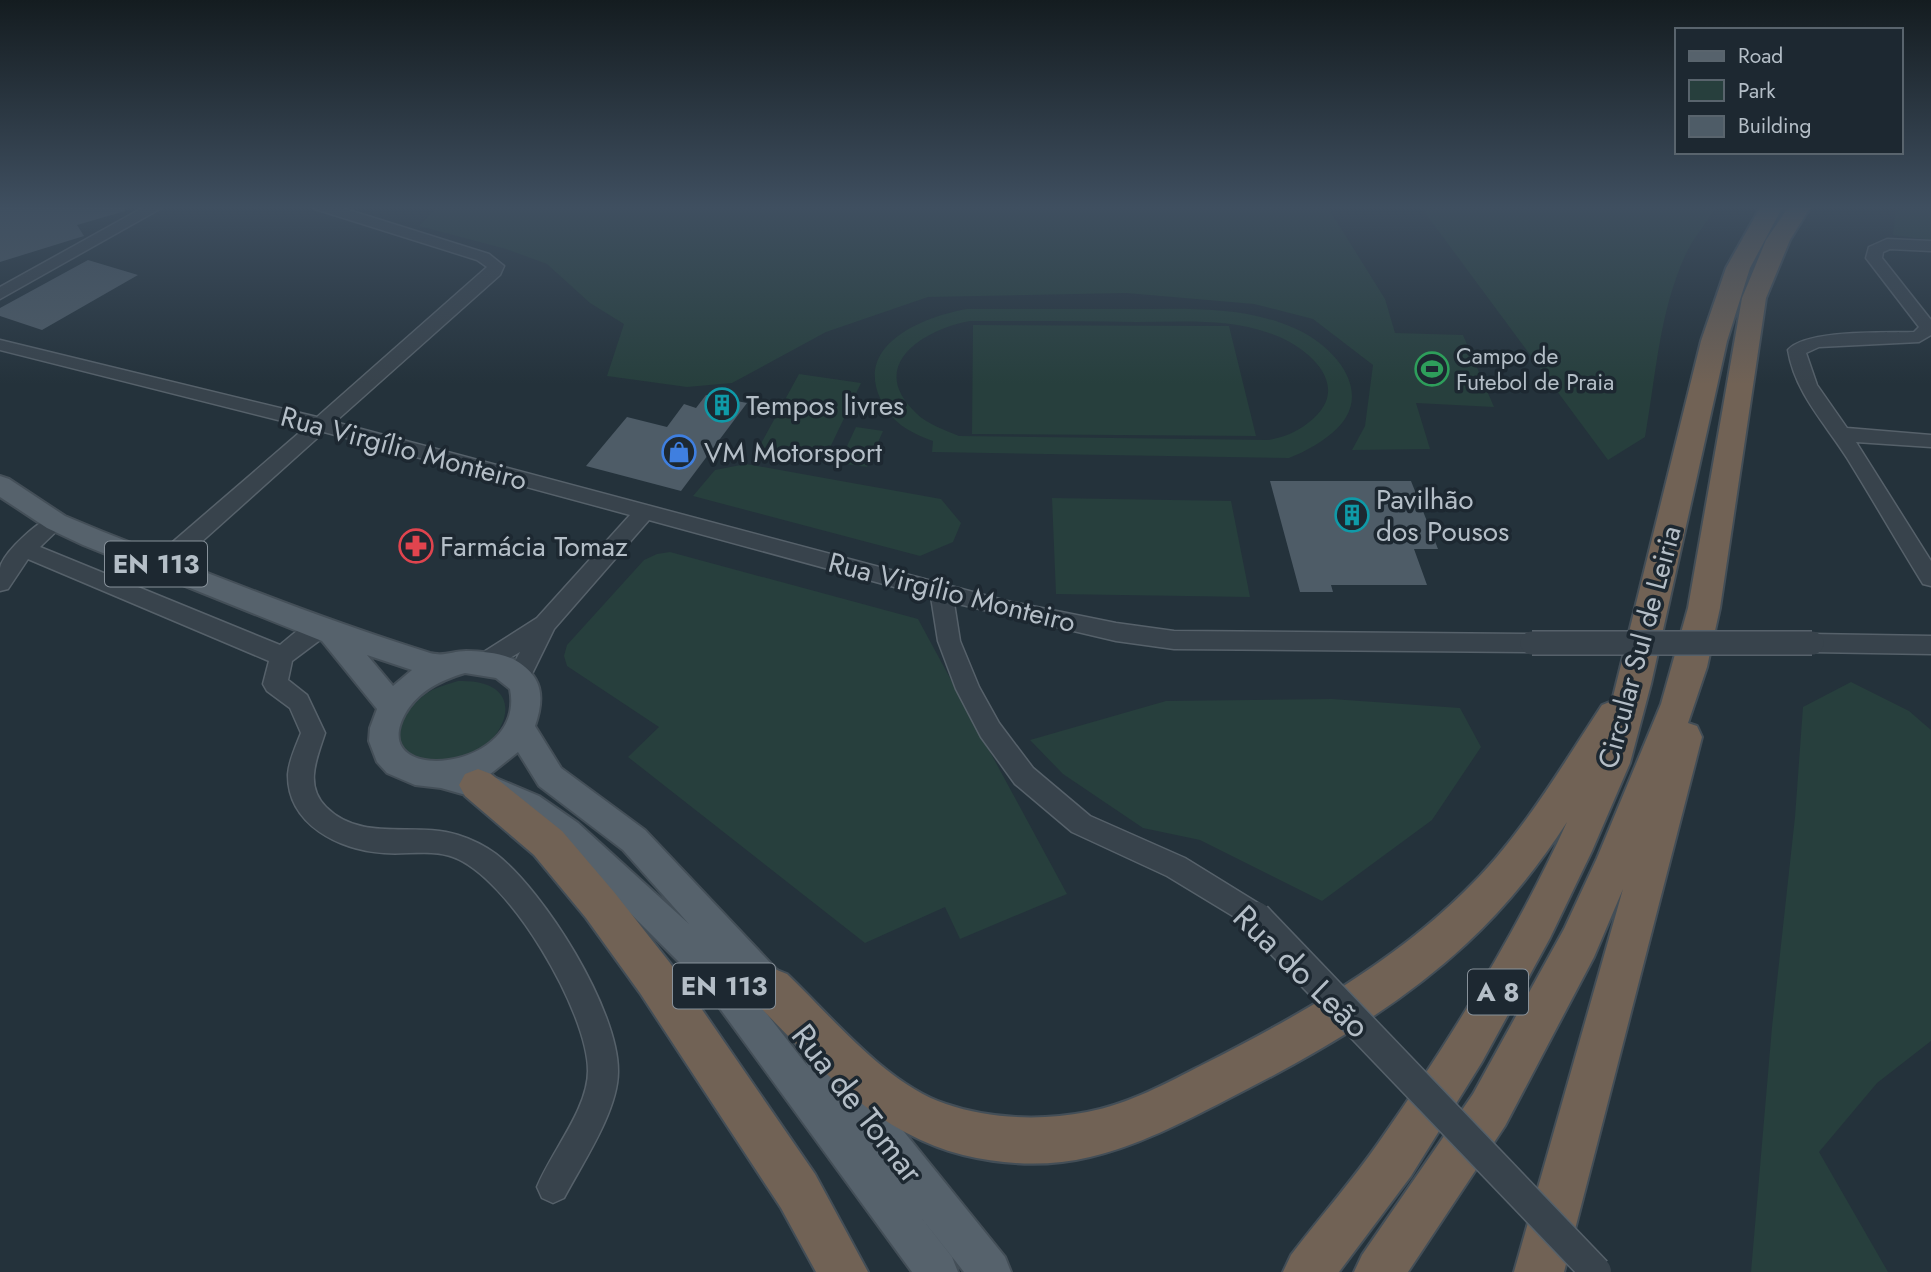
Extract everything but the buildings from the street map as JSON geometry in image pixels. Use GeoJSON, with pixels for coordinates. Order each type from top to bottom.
{"type":"FeatureCollection","features":[{"type":"Feature","properties":{"kind":"highway","name":"Circular Sul de Leiria"},"geometry":{"type":"LineString","coordinates":[[1308,1272],[1395,1160],[1467,1047],[1536,924],[1573,851],[1612,762],[1634,684],[1714,341],[1739,265]]}},
{"type":"Feature","properties":{"kind":"highway","name":"Circular Sul de Leiria"},"geometry":{"type":"LineString","coordinates":[[1379,1272],[1489,1111],[1539,1019],[1579,943],[1616,860],[1678,704],[1704,608],[1754,298],[1768,265]]}},
{"type":"Feature","properties":{"kind":"highway"},"geometry":{"type":"LineString","coordinates":[[772,989],[886,1096],[920,1117],[946,1128],[1001,1138],[1058,1140],[1089,1134],[1142,1117],[1305,1034],[1438,942],[1477,907],[1517,863],[1634,684]]}},
{"type":"Feature","properties":{"kind":"highway"},"geometry":{"type":"LineString","coordinates":[[1539,1272],[1685,734],[1678,704]]}},
{"type":"Feature","properties":{"kind":"highway"},"geometry":{"type":"LineString","coordinates":[[461,780],[548,843],[600,905],[654,978],[798,1191],[843,1272]]}},
{"type":"Feature","properties":{"kind":"main road","name":"EN 113"},"geometry":{"type":"LineString","coordinates":[[0,485],[56,522],[326,631],[442,668]]}},
{"type":"Feature","properties":{"kind":"main road","name":"EN 113"},"geometry":{"type":"LineString","coordinates":[[326,631],[392,706],[422,678],[442,668],[465,662],[487,662]]}},
{"type":"Feature","properties":{"kind":"main road"},"geometry":{"type":"LineString","coordinates":[[487,662],[505,667],[519,677],[528,700],[527,714],[521,728]]}},
{"type":"Feature","properties":{"kind":"main road","name":"Rua de Tomar"},"geometry":{"type":"LineString","coordinates":[[392,706],[384,724],[384,741],[390,757],[403,768],[421,775],[461,780],[528,806],[567,833],[621,881],[717,976],[937,1272]]}},
{"type":"Feature","properties":{"kind":"main road","name":"Rua de Tomar"},"geometry":{"type":"LineString","coordinates":[[461,780],[465,771],[484,762],[512,741],[521,728],[542,767],[550,776],[634,840],[772,989],[816,1052],[990,1272]]}},
{"type":"Feature","properties":{"kind":"street"},"geometry":{"type":"LineString","coordinates":[[0,294],[51,265]]}},
{"type":"Feature","properties":{"kind":"street"},"geometry":{"type":"LineString","coordinates":[[161,565],[488,279],[495,265]]}},
{"type":"Feature","properties":{"kind":"street"},"geometry":{"type":"LineString","coordinates":[[1880,265],[1928,328],[1919,337],[1816,342],[1797,351],[1799,369],[1810,393],[1841,435],[1931,578]]}},
{"type":"Feature","properties":{"kind":"street","name":"Rua Virgílio Monteiro"},"geometry":{"type":"LineString","coordinates":[[0,345],[322,425],[941,592],[1068,622],[1174,640],[1931,645]]}},
{"type":"Feature","properties":{"kind":"street"},"geometry":{"type":"LineString","coordinates":[[1841,435],[1931,441]]}},
{"type":"Feature","properties":{"kind":"street"},"geometry":{"type":"LineString","coordinates":[[487,662],[545,624],[644,512]]}},
{"type":"Feature","properties":{"kind":"street"},"geometry":{"type":"LineString","coordinates":[[0,583],[24,549],[56,522]]}},
{"type":"Feature","properties":{"kind":"street"},"geometry":{"type":"LineString","coordinates":[[24,549],[282,656]]}},
{"type":"Feature","properties":{"kind":"street","name":"Rua do Leão"},"geometry":{"type":"LineString","coordinates":[[941,592],[949,641],[968,689],[990,730],[1024,776],[1081,824],[1176,867],[1256,917],[1596,1272]]}},
{"type":"Feature","properties":{"kind":"street"},"geometry":{"type":"LineString","coordinates":[[519,677],[545,624]]}},
{"type":"Feature","properties":{"kind":"street"},"geometry":{"type":"LineString","coordinates":[[326,631],[282,656],[275,684],[299,702],[313,733],[301,774],[303,793],[315,814],[342,832],[361,839],[442,841],[467,850],[511,887],[543,926],[585,1006],[600,1047],[603,1073],[599,1093],[553,1187]]}},
{"type":"Feature","properties":{"kind":"green space"},"geometry":{"type":"Polygon","coordinates":[[[548,265],[1364,265],[1385,299],[1395,333],[1463,335],[1494,407],[1416,403],[1430,449],[1352,450],[1365,426],[1373,365],[1313,319],[1254,304],[1126,293],[928,297],[826,332],[732,383],[687,387],[607,376],[624,324],[590,303],[548,265]]]}},
{"type":"Feature","properties":{"kind":"green space"},"geometry":{"type":"Polygon","coordinates":[[[1464,265],[1681,265],[1669,300],[1659,345],[1645,437],[1608,460],[1464,265]]]}},
{"type":"Feature","properties":{"kind":"green space"},"geometry":{"type":"Polygon","coordinates":[[[967,309],[1169,309],[1254,315],[1294,328],[1320,343],[1332,354],[1349,380],[1352,394],[1350,409],[1342,423],[1331,434],[1311,448],[1289,458],[932,452],[933,441],[908,430],[889,414],[884,406],[875,379],[877,362],[886,348],[899,336],[915,326],[967,309]],[[970,321],[935,332],[920,341],[907,352],[899,365],[897,380],[902,396],[920,417],[959,436],[1269,440],[1289,434],[1308,423],[1322,409],[1328,396],[1327,382],[1321,369],[1311,358],[1284,339],[1253,328],[1203,322],[970,321]]]}},
{"type":"Feature","properties":{"kind":"green space"},"geometry":{"type":"Polygon","coordinates":[[[973,325],[1229,326],[1256,436],[972,434],[973,325]]]}},
{"type":"Feature","properties":{"kind":"green space"},"geometry":{"type":"Polygon","coordinates":[[[799,374],[861,383],[824,460],[758,449],[799,374]]]}},
{"type":"Feature","properties":{"kind":"green space"},"geometry":{"type":"Polygon","coordinates":[[[856,427],[883,431],[867,467],[839,463],[856,427]]]}},
{"type":"Feature","properties":{"kind":"green space"},"geometry":{"type":"Polygon","coordinates":[[[746,464],[941,499],[961,523],[953,542],[920,556],[693,496],[715,470],[746,464]]]}},
{"type":"Feature","properties":{"kind":"green space"},"geometry":{"type":"Polygon","coordinates":[[[1052,498],[1231,501],[1250,597],[1056,594],[1052,498]]]}},
{"type":"Feature","properties":{"kind":"green space"},"geometry":{"type":"Polygon","coordinates":[[[670,552],[918,619],[1067,894],[960,939],[945,907],[865,943],[628,757],[659,727],[567,666],[564,656],[567,645],[644,560],[670,552]]]}},
{"type":"Feature","properties":{"kind":"green space"},"geometry":{"type":"Polygon","coordinates":[[[458,681],[486,684],[501,695],[505,710],[501,727],[489,743],[471,756],[449,763],[425,761],[413,756],[401,741],[400,732],[407,713],[427,693],[458,681]]]}},
{"type":"Feature","properties":{"kind":"green space"},"geometry":{"type":"Polygon","coordinates":[[[1851,682],[1909,711],[1931,730],[1931,1041],[1877,1083],[1819,1152],[1888,1272],[1751,1272],[1772,1027],[1795,817],[1803,707],[1851,682]]]}},
{"type":"Feature","properties":{"kind":"green space"},"geometry":{"type":"Polygon","coordinates":[[[1332,699],[1460,708],[1481,747],[1432,820],[1322,901],[1200,840],[1143,828],[1063,774],[1030,740],[1166,701],[1332,699]]]}},
{"type":"Feature","properties":{"kind":"place","name":"Campo de Futebol de Praia"},"geometry":{"type":"Point","coordinates":[1432,369]}},
{"type":"Feature","properties":{"kind":"place","name":"Tempos livres"},"geometry":{"type":"Point","coordinates":[722,405]}},
{"type":"Feature","properties":{"kind":"place","name":"VM Motorsport"},"geometry":{"type":"Point","coordinates":[679,452]}},
{"type":"Feature","properties":{"kind":"place","name":"Pavilhão dos Pousos"},"geometry":{"type":"Point","coordinates":[1352,515]}},
{"type":"Feature","properties":{"kind":"place","name":"Farmácia Tomaz"},"geometry":{"type":"Point","coordinates":[416,546]}}]}
